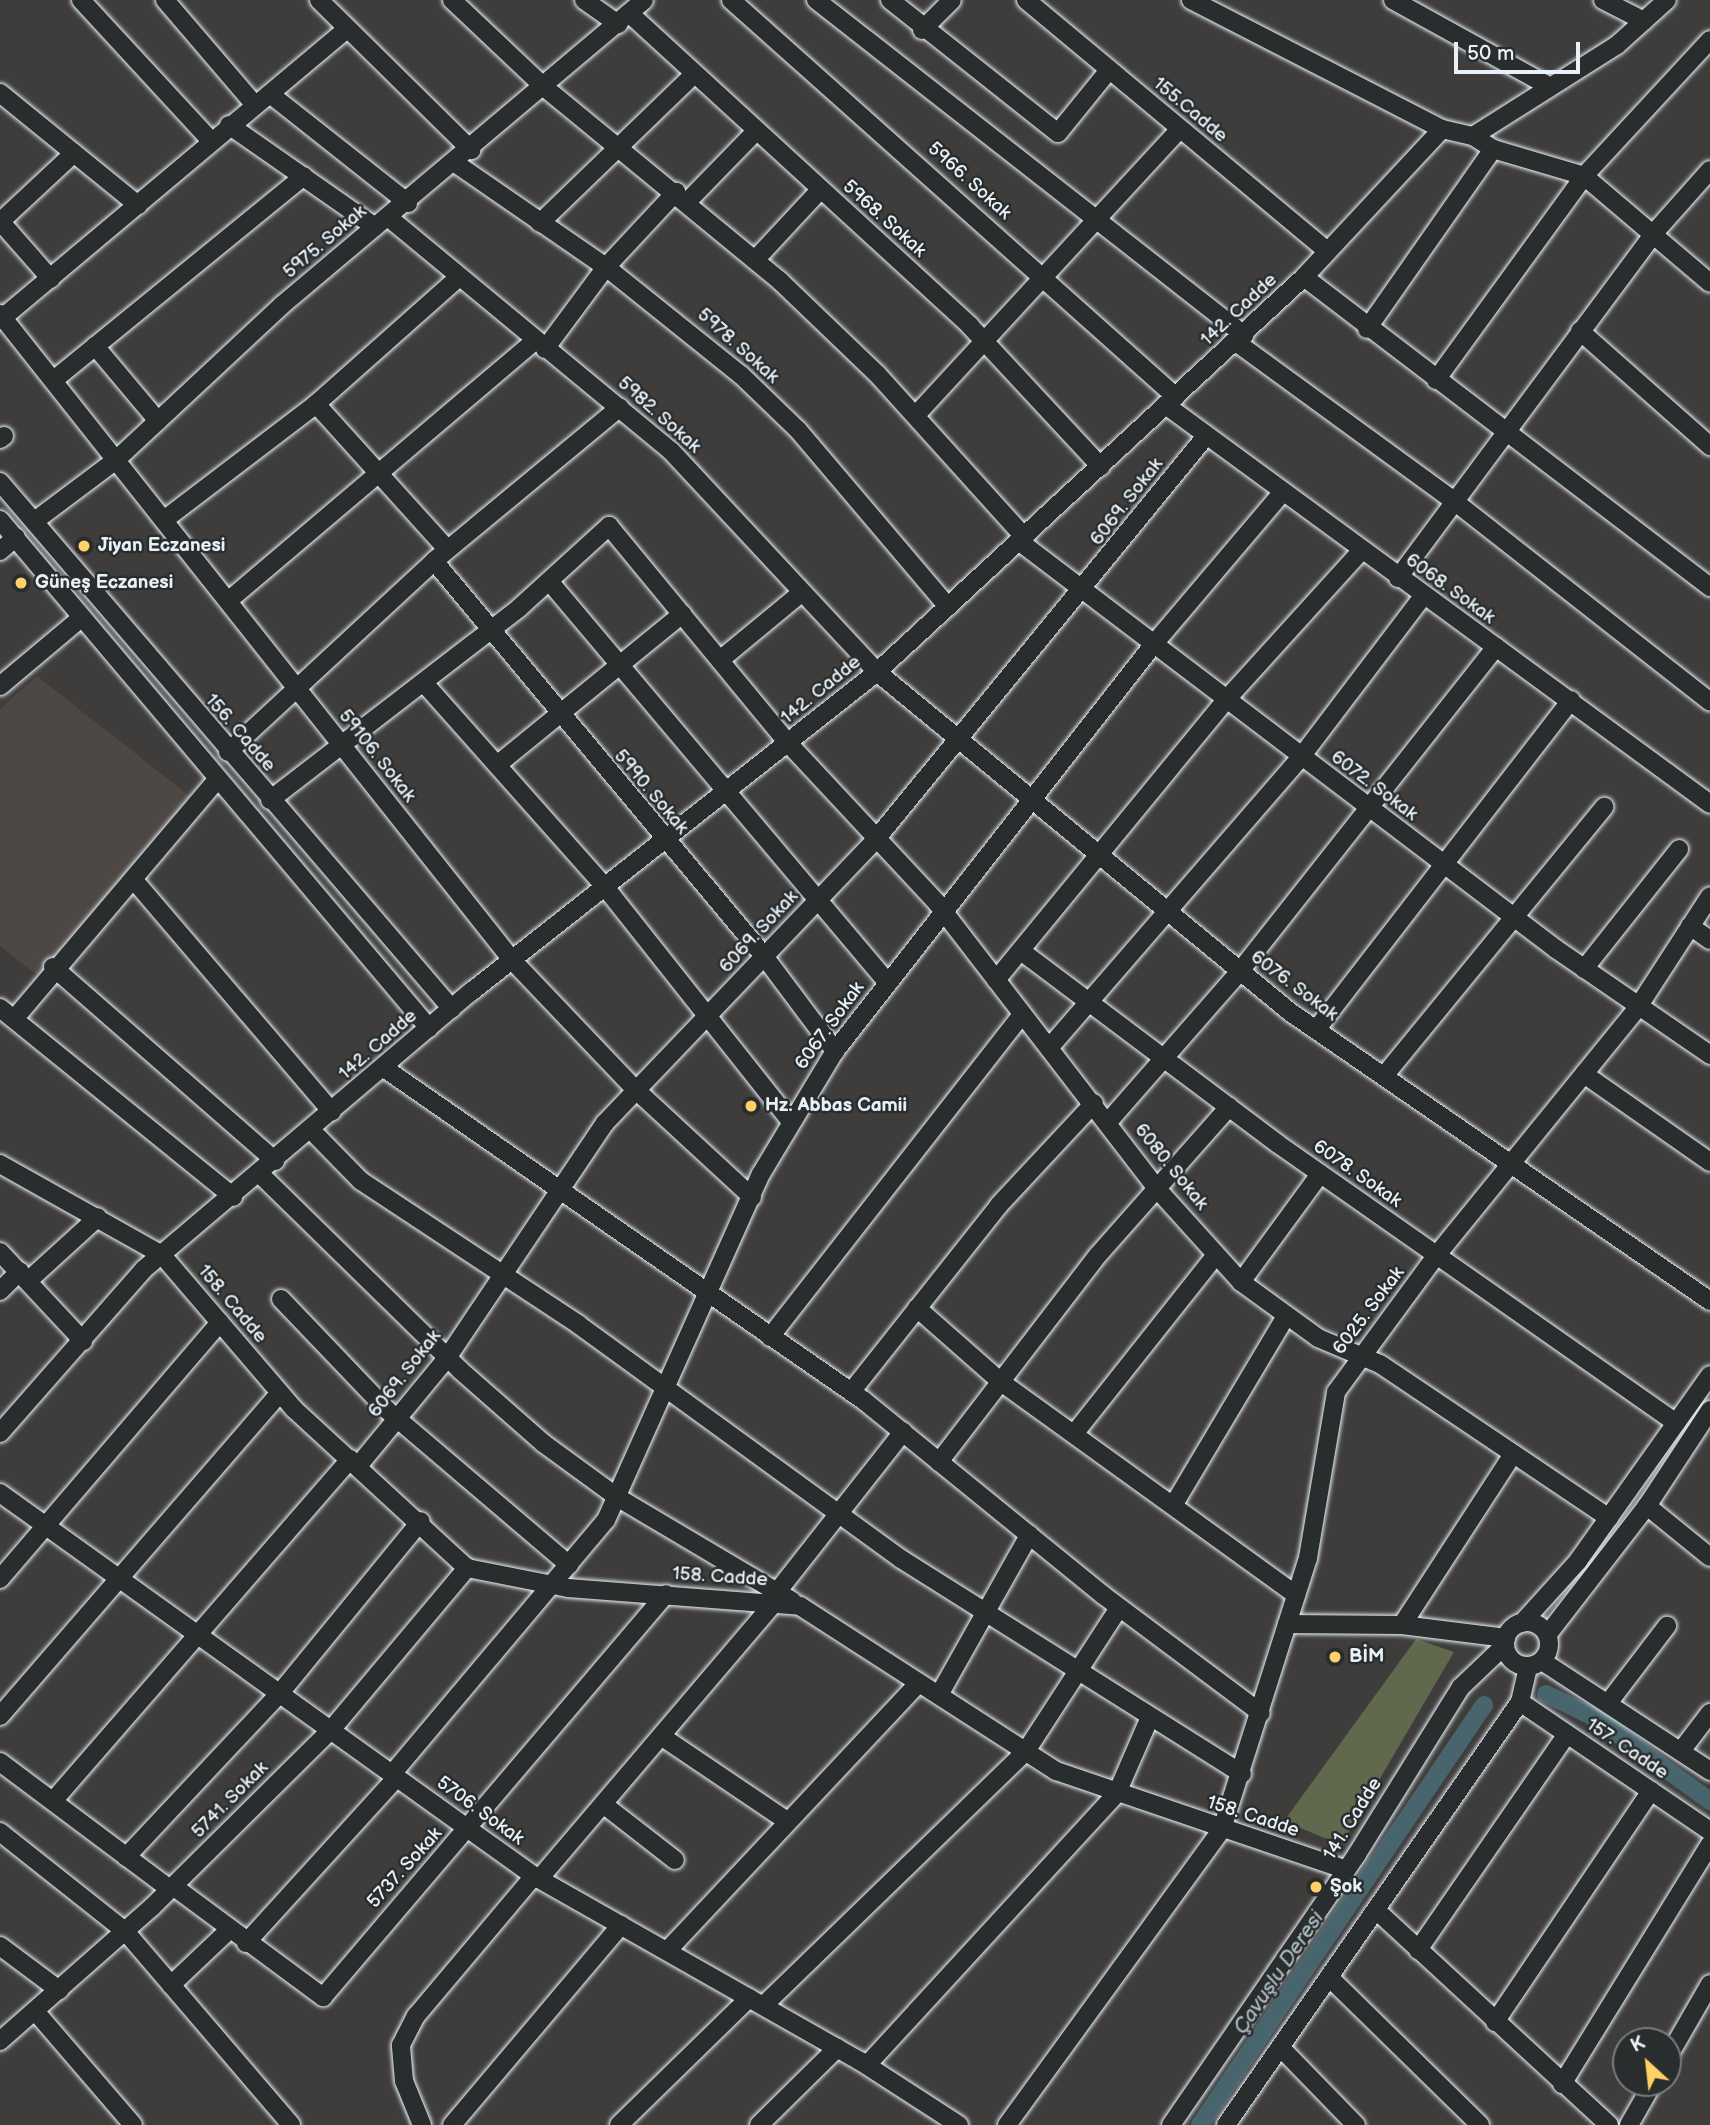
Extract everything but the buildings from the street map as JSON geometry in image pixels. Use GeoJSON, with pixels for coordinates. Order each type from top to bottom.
{"type":"FeatureCollection","features":[{"type":"Feature","properties":{"kind":"street"},"geometry":{"type":"LineString","coordinates":[[81,0],[210,140]]}},
{"type":"Feature","properties":{"kind":"street"},"geometry":{"type":"LineString","coordinates":[[165,0],[255,105]]}},
{"type":"Feature","properties":{"kind":"street"},"geometry":{"type":"LineString","coordinates":[[319,0],[345,30],[471,150]]}},
{"type":"Feature","properties":{"kind":"street","name":"6072. Sokak"},"geometry":{"type":"LineString","coordinates":[[452,0],[544,87],[682,197],[755,260],[916,415],[1022,540],[1083,591],[1301,758],[1584,969],[1710,1055]]}},
{"type":"Feature","properties":{"kind":"street","name":"5968. Sokak"},"geometry":{"type":"LineString","coordinates":[[584,0],[623,18],[693,75],[985,342],[1101,467]]}},
{"type":"Feature","properties":{"kind":"street","name":"5975. Sokak"},"geometry":{"type":"LineString","coordinates":[[36,520],[116,460],[381,222],[471,150],[644,0]]}},
{"type":"Feature","properties":{"kind":"street","name":"5966. Sokak"},"geometry":{"type":"LineString","coordinates":[[731,0],[1043,276],[1172,402]]}},
{"type":"Feature","properties":{"kind":"street"},"geometry":{"type":"LineString","coordinates":[[816,0],[1095,214],[1240,339],[1454,500],[1710,702]]}},
{"type":"Feature","properties":{"kind":"street"},"geometry":{"type":"LineString","coordinates":[[890,0],[922,30],[1058,133],[1110,70]]}},
{"type":"Feature","properties":{"kind":"street"},"geometry":{"type":"LineString","coordinates":[[922,30],[951,0]]}},
{"type":"Feature","properties":{"kind":"street","name":"155.Cadde"},"geometry":{"type":"LineString","coordinates":[[1026,0],[1327,251]]}},
{"type":"Feature","properties":{"kind":"street"},"geometry":{"type":"LineString","coordinates":[[1191,0],[1442,129],[1473,136],[1493,149],[1584,176],[1710,283]]}},
{"type":"Feature","properties":{"kind":"street"},"geometry":{"type":"LineString","coordinates":[[1393,0],[1549,86]]}},
{"type":"Feature","properties":{"kind":"street"},"geometry":{"type":"LineString","coordinates":[[1603,0],[1644,21]]}},
{"type":"Feature","properties":{"kind":"street"},"geometry":{"type":"LineString","coordinates":[[1473,136],[1644,21],[1667,0]]}},
{"type":"Feature","properties":{"kind":"street"},"geometry":{"type":"LineString","coordinates":[[1,317],[51,279],[210,140],[270,94],[345,30]]}},
{"type":"Feature","properties":{"kind":"street"},"geometry":{"type":"LineString","coordinates":[[1436,380],[1584,176],[1710,40]]}},
{"type":"Feature","properties":{"kind":"street"},"geometry":{"type":"LineString","coordinates":[[541,223],[693,75]]}},
{"type":"Feature","properties":{"kind":"street"},"geometry":{"type":"LineString","coordinates":[[0,93],[138,205]]}},
{"type":"Feature","properties":{"kind":"street"},"geometry":{"type":"LineString","coordinates":[[270,94],[408,203]]}},
{"type":"Feature","properties":{"kind":"street","name":"5982. Sokak"},"geometry":{"type":"LineString","coordinates":[[229,125],[304,176],[381,222],[459,277],[620,407],[720,501],[801,593],[877,672]]}},
{"type":"Feature","properties":{"kind":"street"},"geometry":{"type":"LineString","coordinates":[[916,415],[985,342],[1095,214],[1180,129]]}},
{"type":"Feature","properties":{"kind":"street","name":"142. Cadde"},"geometry":{"type":"LineString","coordinates":[[0,1433],[162,1255],[512,960],[877,672],[1240,339],[1304,277],[1442,129]]}},
{"type":"Feature","properties":{"kind":"street"},"geometry":{"type":"LineString","coordinates":[[228,601],[540,345],[606,267],[754,132]]}},
{"type":"Feature","properties":{"kind":"street"},"geometry":{"type":"LineString","coordinates":[[1367,329],[1493,149]]}},
{"type":"Feature","properties":{"kind":"street"},"geometry":{"type":"LineString","coordinates":[[51,279],[0,222],[74,153]]}},
{"type":"Feature","properties":{"kind":"street","name":"5978. Sokak"},"geometry":{"type":"LineString","coordinates":[[455,163],[676,318],[798,430],[948,607]]}},
{"type":"Feature","properties":{"kind":"street"},"geometry":{"type":"LineString","coordinates":[[1398,578],[1654,233],[1710,170]]}},
{"type":"Feature","properties":{"kind":"street"},"geometry":{"type":"LineString","coordinates":[[55,379],[304,176]]}},
{"type":"Feature","properties":{"kind":"street"},"geometry":{"type":"LineString","coordinates":[[755,260],[820,190]]}},
{"type":"Feature","properties":{"kind":"street"},"geometry":{"type":"LineString","coordinates":[[164,520],[316,404],[459,277]]}},
{"type":"Feature","properties":{"kind":"street"},"geometry":{"type":"LineString","coordinates":[[1304,277],[1367,329],[1710,587]]}},
{"type":"Feature","properties":{"kind":"street","name":"59106. Sokak"},"geometry":{"type":"LineString","coordinates":[[1,317],[55,379],[116,460],[512,960],[636,1090],[752,1197]]}},
{"type":"Feature","properties":{"kind":"street"},"geometry":{"type":"LineString","coordinates":[[1580,331],[1710,446]]}},
{"type":"Feature","properties":{"kind":"street"},"geometry":{"type":"LineString","coordinates":[[95,346],[158,421]]}},
{"type":"Feature","properties":{"kind":"street","name":"6068. Sokak"},"geometry":{"type":"LineString","coordinates":[[1172,402],[1206,436],[1282,493],[1710,804]]}},
{"type":"Feature","properties":{"kind":"street","name":"5990. Sokak"},"geometry":{"type":"LineString","coordinates":[[316,404],[383,473],[489,632],[764,956],[835,1051]]}},
{"type":"Feature","properties":{"kind":"street"},"geometry":{"type":"LineString","coordinates":[[228,751],[294,684],[440,555],[620,407]]}},
{"type":"Feature","properties":{"kind":"street","name":"6069. Sokak"},"geometry":{"type":"LineString","coordinates":[[53,1801],[198,1634],[354,1462],[398,1419],[447,1358],[557,1191],[636,1090],[711,1015],[877,838],[961,741],[1206,436]]}},
{"type":"Feature","properties":{"kind":"street","name":"156. Cadde"},"geometry":{"type":"LineString","coordinates":[[0,482],[36,520],[228,751],[452,1009]]}},
{"type":"Feature","properties":{"kind":"street","name":"6067. Sokak"},"geometry":{"type":"LineString","coordinates":[[246,1943],[395,1776],[569,1564],[617,1497],[711,1296],[752,1197],[790,1120],[835,1051],[1153,645],[1282,493]]}},
{"type":"Feature","properties":{"kind":"street"},"geometry":{"type":"LineString","coordinates":[[0,520],[429,1028]]}},
{"type":"Feature","properties":{"kind":"street","name":"6080. Sokak"},"geometry":{"type":"LineString","coordinates":[[550,581],[609,526],[788,743],[943,910],[1022,1015],[1094,1103],[1158,1190],[1241,1282],[1286,1315],[1360,1356],[1609,1518]]}},
{"type":"Feature","properties":{"kind":"street"},"geometry":{"type":"LineString","coordinates":[[0,551],[16,537]]}},
{"type":"Feature","properties":{"kind":"street"},"geometry":{"type":"LineString","coordinates":[[996,980],[1225,701],[1362,551]]}},
{"type":"Feature","properties":{"kind":"street"},"geometry":{"type":"LineString","coordinates":[[270,800],[424,683],[550,581],[728,790],[816,901],[888,983]]}},
{"type":"Feature","properties":{"kind":"street"},"geometry":{"type":"LineString","coordinates":[[720,660],[801,593]]}},
{"type":"Feature","properties":{"kind":"street"},"geometry":{"type":"LineString","coordinates":[[1049,1048],[1166,910],[1301,758],[1423,596]]}},
{"type":"Feature","properties":{"kind":"street"},"geometry":{"type":"LineString","coordinates":[[497,765],[622,666],[682,614]]}},
{"type":"Feature","properties":{"kind":"street"},"geometry":{"type":"LineString","coordinates":[[0,685],[81,618]]}},
{"type":"Feature","properties":{"kind":"street"},"geometry":{"type":"LineString","coordinates":[[1108,1122],[1241,971],[1496,647]]}},
{"type":"Feature","properties":{"kind":"street","name":"6076. Sokak"},"geometry":{"type":"LineString","coordinates":[[877,672],[1316,1030],[1710,1301]]}},
{"type":"Feature","properties":{"kind":"street"},"geometry":{"type":"LineString","coordinates":[[424,683],[605,887],[711,1015],[790,1120]]}},
{"type":"Feature","properties":{"kind":"street"},"geometry":{"type":"LineString","coordinates":[[1316,1030],[1441,862],[1570,700]]}},
{"type":"Feature","properties":{"kind":"street"},"geometry":{"type":"LineString","coordinates":[[217,780],[133,879],[7,1013],[233,1197]]}},
{"type":"Feature","properties":{"kind":"street"},"geometry":{"type":"LineString","coordinates":[[1384,1076],[1604,807]]}},
{"type":"Feature","properties":{"kind":"street"},"geometry":{"type":"LineString","coordinates":[[1584,969],[1679,849]]}},
{"type":"Feature","properties":{"kind":"street"},"geometry":{"type":"LineString","coordinates":[[133,879],[332,1112]]}},
{"type":"Feature","properties":{"kind":"street","name":"6025. Sokak"},"geometry":{"type":"LineString","coordinates":[[1007,2125],[1222,1829],[1261,1713],[1296,1595],[1336,1392],[1436,1256],[1638,1007],[1710,895]]}},
{"type":"Feature","properties":{"kind":"street"},"geometry":{"type":"LineString","coordinates":[[1690,926],[1710,940]]}},
{"type":"Feature","properties":{"kind":"street","name":"6078. Sokak"},"geometry":{"type":"LineString","coordinates":[[1021,951],[1320,1174],[1676,1423]]}},
{"type":"Feature","properties":{"kind":"street"},"geometry":{"type":"LineString","coordinates":[[53,967],[275,1161]]}},
{"type":"Feature","properties":{"kind":"street"},"geometry":{"type":"LineString","coordinates":[[770,1337],[1022,1015]]}},
{"type":"Feature","properties":{"kind":"street"},"geometry":{"type":"LineString","coordinates":[[384,1068],[557,1191],[851,1392],[1119,1608],[1261,1713]]}},
{"type":"Feature","properties":{"kind":"street"},"geometry":{"type":"LineString","coordinates":[[1584,1074],[1710,1162]]}},
{"type":"Feature","properties":{"kind":"street"},"geometry":{"type":"LineString","coordinates":[[851,1392],[999,1205],[1094,1103]]}},
{"type":"Feature","properties":{"kind":"street"},"geometry":{"type":"LineString","coordinates":[[939,1462],[1098,1255],[1229,1107]]}},
{"type":"Feature","properties":{"kind":"street"},"geometry":{"type":"LineString","coordinates":[[311,1130],[361,1181],[501,1275],[986,1615],[1241,1774]]}},
{"type":"Feature","properties":{"kind":"street","name":"158. Cadde"},"geometry":{"type":"LineString","coordinates":[[0,1164],[162,1255],[280,1393],[421,1521],[467,1568],[552,1585],[666,1594],[776,1597],[800,1606],[1056,1770],[1346,1870]]}},
{"type":"Feature","properties":{"kind":"street"},"geometry":{"type":"LineString","coordinates":[[260,1174],[447,1358],[617,1497],[776,1597]]}},
{"type":"Feature","properties":{"kind":"street"},"geometry":{"type":"LineString","coordinates":[[1241,1282],[1320,1174]]}},
{"type":"Feature","properties":{"kind":"street"},"geometry":{"type":"LineString","coordinates":[[0,1291],[25,1276],[98,1217]]}},
{"type":"Feature","properties":{"kind":"street"},"geometry":{"type":"LineString","coordinates":[[0,1252],[83,1341]]}},
{"type":"Feature","properties":{"kind":"street"},"geometry":{"type":"LineString","coordinates":[[1074,1434],[1216,1255]]}},
{"type":"Feature","properties":{"kind":"street"},"geometry":{"type":"LineString","coordinates":[[281,1299],[398,1419],[569,1564]]}},
{"type":"Feature","properties":{"kind":"street"},"geometry":{"type":"LineString","coordinates":[[917,1308],[1000,1382],[1174,1504],[1296,1595]]}},
{"type":"Feature","properties":{"kind":"street"},"geometry":{"type":"LineString","coordinates":[[1174,1504],[1286,1315]]}},
{"type":"Feature","properties":{"kind":"street"},"geometry":{"type":"LineString","coordinates":[[0,1579],[220,1322]]}},
{"type":"Feature","properties":{"kind":"street"},"geometry":{"type":"LineString","coordinates":[[1548,1634],[1522,1623],[1609,1518],[1710,1376]]}},
{"type":"Feature","properties":{"kind":"street"},"geometry":{"type":"LineString","coordinates":[[0,1716],[122,1580],[280,1393]]}},
{"type":"Feature","properties":{"kind":"street"},"geometry":{"type":"LineString","coordinates":[[1226,2125],[1282,2049],[1520,1702],[1548,1634],[1704,1433],[1710,1410]]}},
{"type":"Feature","properties":{"kind":"street"},"geometry":{"type":"LineString","coordinates":[[422,2125],[404,2081],[401,2045],[416,2016],[661,1736],[776,1597],[837,1511],[903,1433]]}},
{"type":"Feature","properties":{"kind":"street"},"geometry":{"type":"LineString","coordinates":[[1402,1625],[1513,1454]]}},
{"type":"Feature","properties":{"kind":"street","name":"5706. Sokak"},"geometry":{"type":"LineString","coordinates":[[0,1493],[537,1877],[867,2065],[959,2125]]}},
{"type":"Feature","properties":{"kind":"street"},"geometry":{"type":"LineString","coordinates":[[1647,1506],[1710,1557]]}},
{"type":"Feature","properties":{"kind":"street"},"geometry":{"type":"LineString","coordinates":[[126,1857],[280,1693],[421,1521]]}},
{"type":"Feature","properties":{"kind":"street"},"geometry":{"type":"LineString","coordinates":[[939,1695],[1029,1535]]}},
{"type":"Feature","properties":{"kind":"street","name":"5741. Sokak"},"geometry":{"type":"LineString","coordinates":[[0,2041],[171,1888],[331,1730],[467,1568]]}},
{"type":"Feature","properties":{"kind":"street","name":"5737. Sokak"},"geometry":{"type":"LineString","coordinates":[[0,1762],[126,1857],[323,1997],[666,1594]]}},
{"type":"Feature","properties":{"kind":"street"},"geometry":{"type":"LineString","coordinates":[[618,2125],[756,2002],[1026,1751],[1119,1608]]}},
{"type":"Feature","properties":{"kind":"street","name":"141. Cadde"},"geometry":{"type":"LineString","coordinates":[[1171,2125],[1346,1870],[1461,1687],[1522,1623]]}},
{"type":"Feature","properties":{"kind":"street"},"geometry":{"type":"LineString","coordinates":[[1287,1624],[1402,1625],[1505,1642]]}},
{"type":"Feature","properties":{"kind":"street"},"geometry":{"type":"LineString","coordinates":[[1609,1702],[1667,1626]]}},
{"type":"Feature","properties":{"kind":"street","name":"157. Cadde"},"geometry":{"type":"LineString","coordinates":[[1505,1642],[1510,1659],[1535,1664],[1609,1702],[1710,1771]]}},
{"type":"Feature","properties":{"kind":"street"},"geometry":{"type":"LineString","coordinates":[[667,1951],[919,1683]]}},
{"type":"Feature","properties":{"kind":"street","name":"157. Cadde"},"geometry":{"type":"LineString","coordinates":[[1520,1702],[1710,1831]]}},
{"type":"Feature","properties":{"kind":"street"},"geometry":{"type":"LineString","coordinates":[[1681,1752],[1710,1713]]}},
{"type":"Feature","properties":{"kind":"street"},"geometry":{"type":"LineString","coordinates":[[867,2065],[1117,1793],[1150,1717]]}},
{"type":"Feature","properties":{"kind":"street"},"geometry":{"type":"LineString","coordinates":[[1418,1950],[1567,1734]]}},
{"type":"Feature","properties":{"kind":"street"},"geometry":{"type":"LineString","coordinates":[[661,1736],[787,1821]]}},
{"type":"Feature","properties":{"kind":"street"},"geometry":{"type":"LineString","coordinates":[[1495,2022],[1651,1791]]}},
{"type":"Feature","properties":{"kind":"street"},"geometry":{"type":"LineString","coordinates":[[603,1804],[675,1860]]}},
{"type":"Feature","properties":{"kind":"street"},"geometry":{"type":"LineString","coordinates":[[0,1832],[125,1931],[291,2125]]}},
{"type":"Feature","properties":{"kind":"street"},"geometry":{"type":"LineString","coordinates":[[1562,2084],[1710,1844]]}},
{"type":"Feature","properties":{"kind":"street"},"geometry":{"type":"LineString","coordinates":[[1376,1910],[1609,2125]]}},
{"type":"Feature","properties":{"kind":"street"},"geometry":{"type":"LineString","coordinates":[[453,2125],[621,1925]]}},
{"type":"Feature","properties":{"kind":"street"},"geometry":{"type":"LineString","coordinates":[[172,1985],[229,1930]]}},
{"type":"Feature","properties":{"kind":"street"},"geometry":{"type":"LineString","coordinates":[[0,1946],[59,1990]]}},
{"type":"Feature","properties":{"kind":"street"},"geometry":{"type":"LineString","coordinates":[[1330,1978],[1480,2125]]}},
{"type":"Feature","properties":{"kind":"street"},"geometry":{"type":"LineString","coordinates":[[1682,2033],[1710,1984]]}},
{"type":"Feature","properties":{"kind":"street"},"geometry":{"type":"LineString","coordinates":[[34,2011],[133,2125]]}},
{"type":"Feature","properties":{"kind":"street"},"geometry":{"type":"LineString","coordinates":[[759,2125],[837,2048]]}},
{"type":"Feature","properties":{"kind":"street"},"geometry":{"type":"LineString","coordinates":[[1282,2049],[1356,2125]]}},
{"type":"Feature","properties":{"kind":"street"},"geometry":{"type":"LineString","coordinates":[[1629,2125],[1645,2097]]}},
{"type":"Feature","properties":{"kind":"shaded area"},"geometry":{"type":"Polygon","coordinates":[[[37,676],[192,798],[40,977],[0,946],[0,709],[37,676]]]}},
{"type":"Feature","properties":{"kind":"green space"},"geometry":{"type":"Polygon","coordinates":[[[1416,1639],[1454,1652],[1341,1845],[1284,1821],[1416,1639]]]}},
{"type":"Feature","properties":{"kind":"waterway","name":"Çavuşlu Deresi"},"geometry":{"type":"LineString","coordinates":[[1546,1694],[1596,1718],[1710,1801]]}},
{"type":"Feature","properties":{"kind":"waterway","name":"Çavuşlu Deresi"},"geometry":{"type":"LineString","coordinates":[[1200,2125],[1484,1705]]}},
{"type":"Feature","properties":{"kind":"place","name":"Jiyan Eczanesi"},"geometry":{"type":"Point","coordinates":[84,546]}},
{"type":"Feature","properties":{"kind":"place","name":"Güneş Eczanesi"},"geometry":{"type":"Point","coordinates":[21,583]}},
{"type":"Feature","properties":{"kind":"place","name":"Hz. Abbas Camii"},"geometry":{"type":"Point","coordinates":[751,1106]}},
{"type":"Feature","properties":{"kind":"place","name":"BİM"},"geometry":{"type":"Point","coordinates":[1335,1657]}},
{"type":"Feature","properties":{"kind":"place","name":"Şok"},"geometry":{"type":"Point","coordinates":[1316,1887]}}]}
